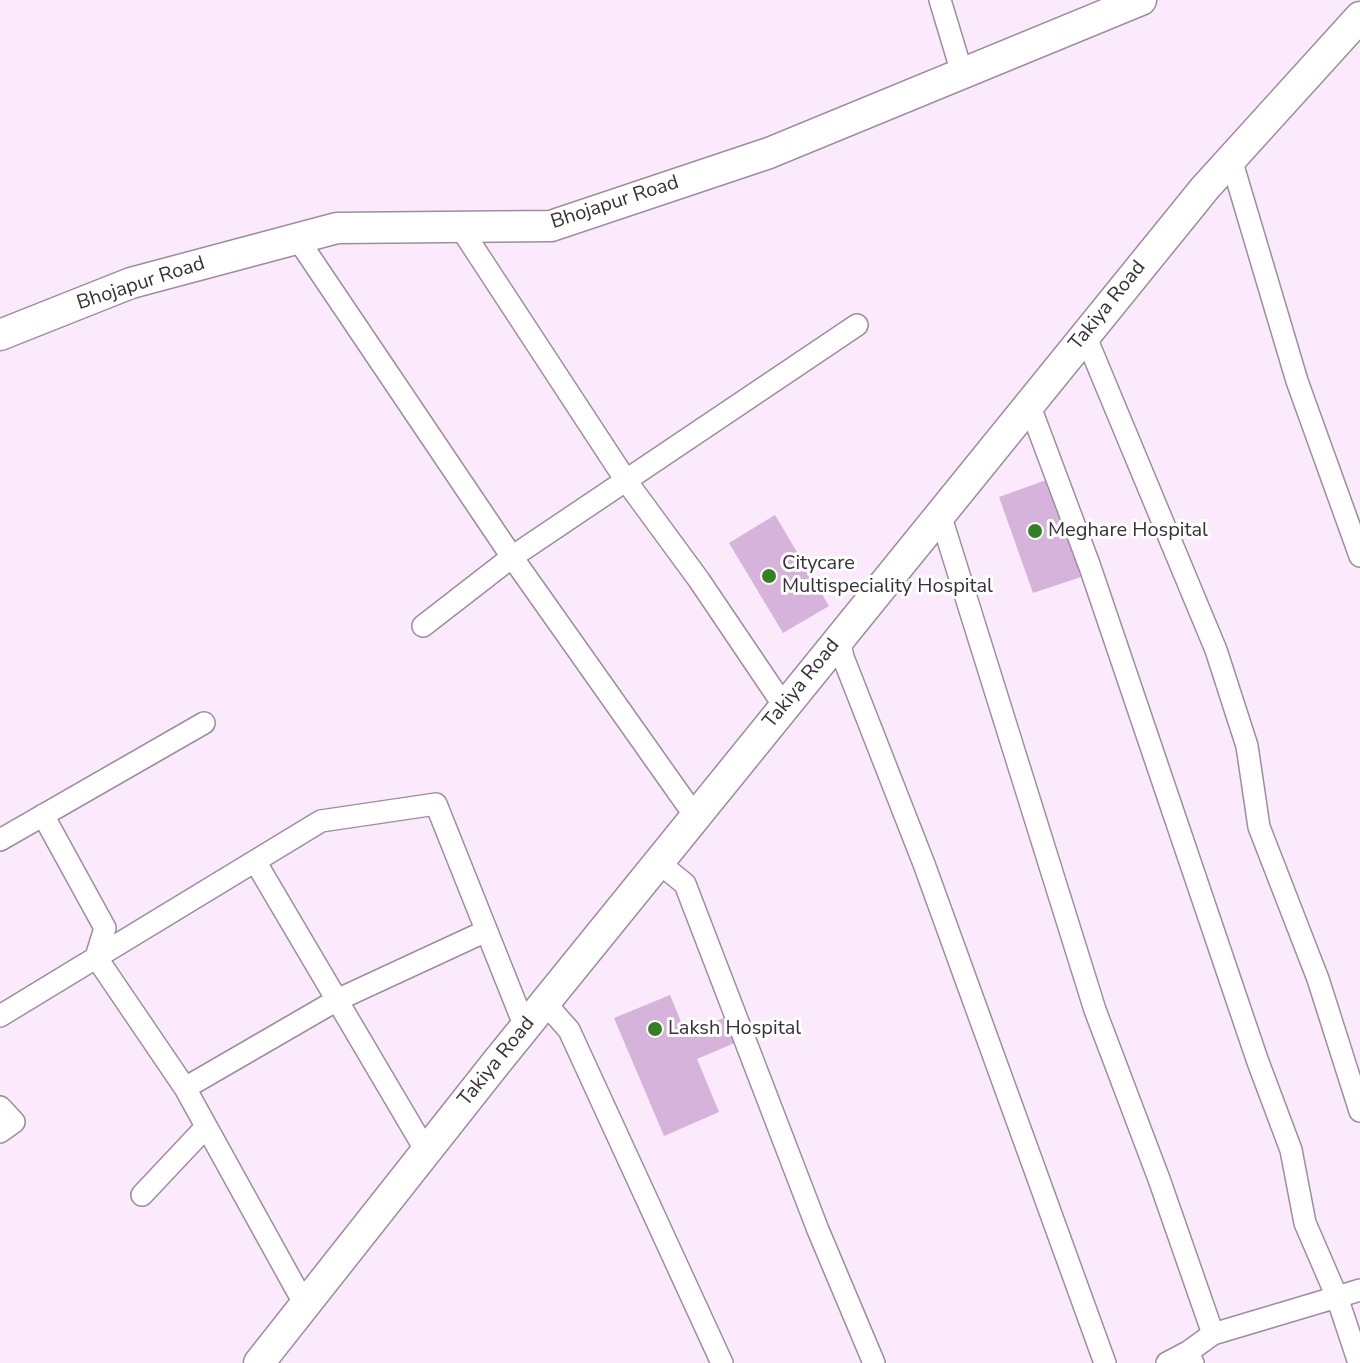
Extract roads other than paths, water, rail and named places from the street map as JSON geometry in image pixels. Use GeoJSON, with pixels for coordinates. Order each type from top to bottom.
{"type":"FeatureCollection","features":[{"type":"Feature","properties":{"kind":"main road","name":"Bhojapur Road"},"geometry":{"type":"LineString","coordinates":[[0,335],[131,283],[337,228],[551,226],[769,153],[1141,0]]}},
{"type":"Feature","properties":{"kind":"main road","name":"Takiya Road"},"geometry":{"type":"LineString","coordinates":[[259,1363],[525,1027],[1085,335],[1231,159],[1360,17]]}},
{"type":"Feature","properties":{"kind":"street"},"geometry":{"type":"LineString","coordinates":[[940,0],[962,73]]}},
{"type":"Feature","properties":{"kind":"street"},"geometry":{"type":"LineString","coordinates":[[1231,159],[1297,381],[1360,556]]}},
{"type":"Feature","properties":{"kind":"street"},"geometry":{"type":"LineString","coordinates":[[460,227],[627,482],[699,580],[784,706]]}},
{"type":"Feature","properties":{"kind":"street"},"geometry":{"type":"LineString","coordinates":[[297,238],[512,557],[695,816]]}},
{"type":"Feature","properties":{"kind":"street"},"geometry":{"type":"LineString","coordinates":[[423,626],[512,557],[627,482],[857,325]]}},
{"type":"Feature","properties":{"kind":"street"},"geometry":{"type":"LineString","coordinates":[[1085,335],[1216,650],[1247,746],[1258,827],[1318,979],[1360,1111]]}},
{"type":"Feature","properties":{"kind":"street"},"geometry":{"type":"LineString","coordinates":[[1029,404],[1094,578],[1258,1062],[1291,1150],[1305,1223],[1337,1297],[1359,1363]]}},
{"type":"Feature","properties":{"kind":"street"},"geometry":{"type":"LineString","coordinates":[[940,514],[1095,1010],[1160,1179],[1213,1334]]}},
{"type":"Feature","properties":{"kind":"street"},"geometry":{"type":"LineString","coordinates":[[839,639],[843,657],[924,864],[1105,1363]]}},
{"type":"Feature","properties":{"kind":"street"},"geometry":{"type":"LineString","coordinates":[[0,840],[204,723]]}},
{"type":"Feature","properties":{"kind":"street"},"geometry":{"type":"LineString","coordinates":[[0,1016],[321,820],[436,804],[525,1027]]}},
{"type":"Feature","properties":{"kind":"street"},"geometry":{"type":"LineString","coordinates":[[43,815],[105,928],[96,957]]}},
{"type":"Feature","properties":{"kind":"street"},"geometry":{"type":"LineString","coordinates":[[255,861],[426,1151]]}},
{"type":"Feature","properties":{"kind":"street"},"geometry":{"type":"LineString","coordinates":[[658,862],[685,884],[818,1230],[874,1363]]}},
{"type":"Feature","properties":{"kind":"street"},"geometry":{"type":"LineString","coordinates":[[185,1088],[338,1000],[486,931]]}},
{"type":"Feature","properties":{"kind":"street"},"geometry":{"type":"LineString","coordinates":[[96,957],[185,1088],[305,1305]]}},
{"type":"Feature","properties":{"kind":"street"},"geometry":{"type":"LineString","coordinates":[[545,1003],[569,1030],[722,1363]]}},
{"type":"Feature","properties":{"kind":"street"},"geometry":{"type":"LineString","coordinates":[[0,1107],[14,1122],[0,1132]]}},
{"type":"Feature","properties":{"kind":"street"},"geometry":{"type":"LineString","coordinates":[[142,1195],[206,1127]]}},
{"type":"Feature","properties":{"kind":"street"},"geometry":{"type":"LineString","coordinates":[[1167,1363],[1191,1357],[1213,1334],[1360,1290]]}},
{"type":"Feature","properties":{"kind":"place","name":"Meghare Hospital"},"geometry":{"type":"Point","coordinates":[1035,531]}},
{"type":"Feature","properties":{"kind":"place","name":"Citycare Multispeciality Hospital"},"geometry":{"type":"Point","coordinates":[769,576]}},
{"type":"Feature","properties":{"kind":"place","name":"Laksh Hospital"},"geometry":{"type":"Point","coordinates":[655,1029]}}]}
